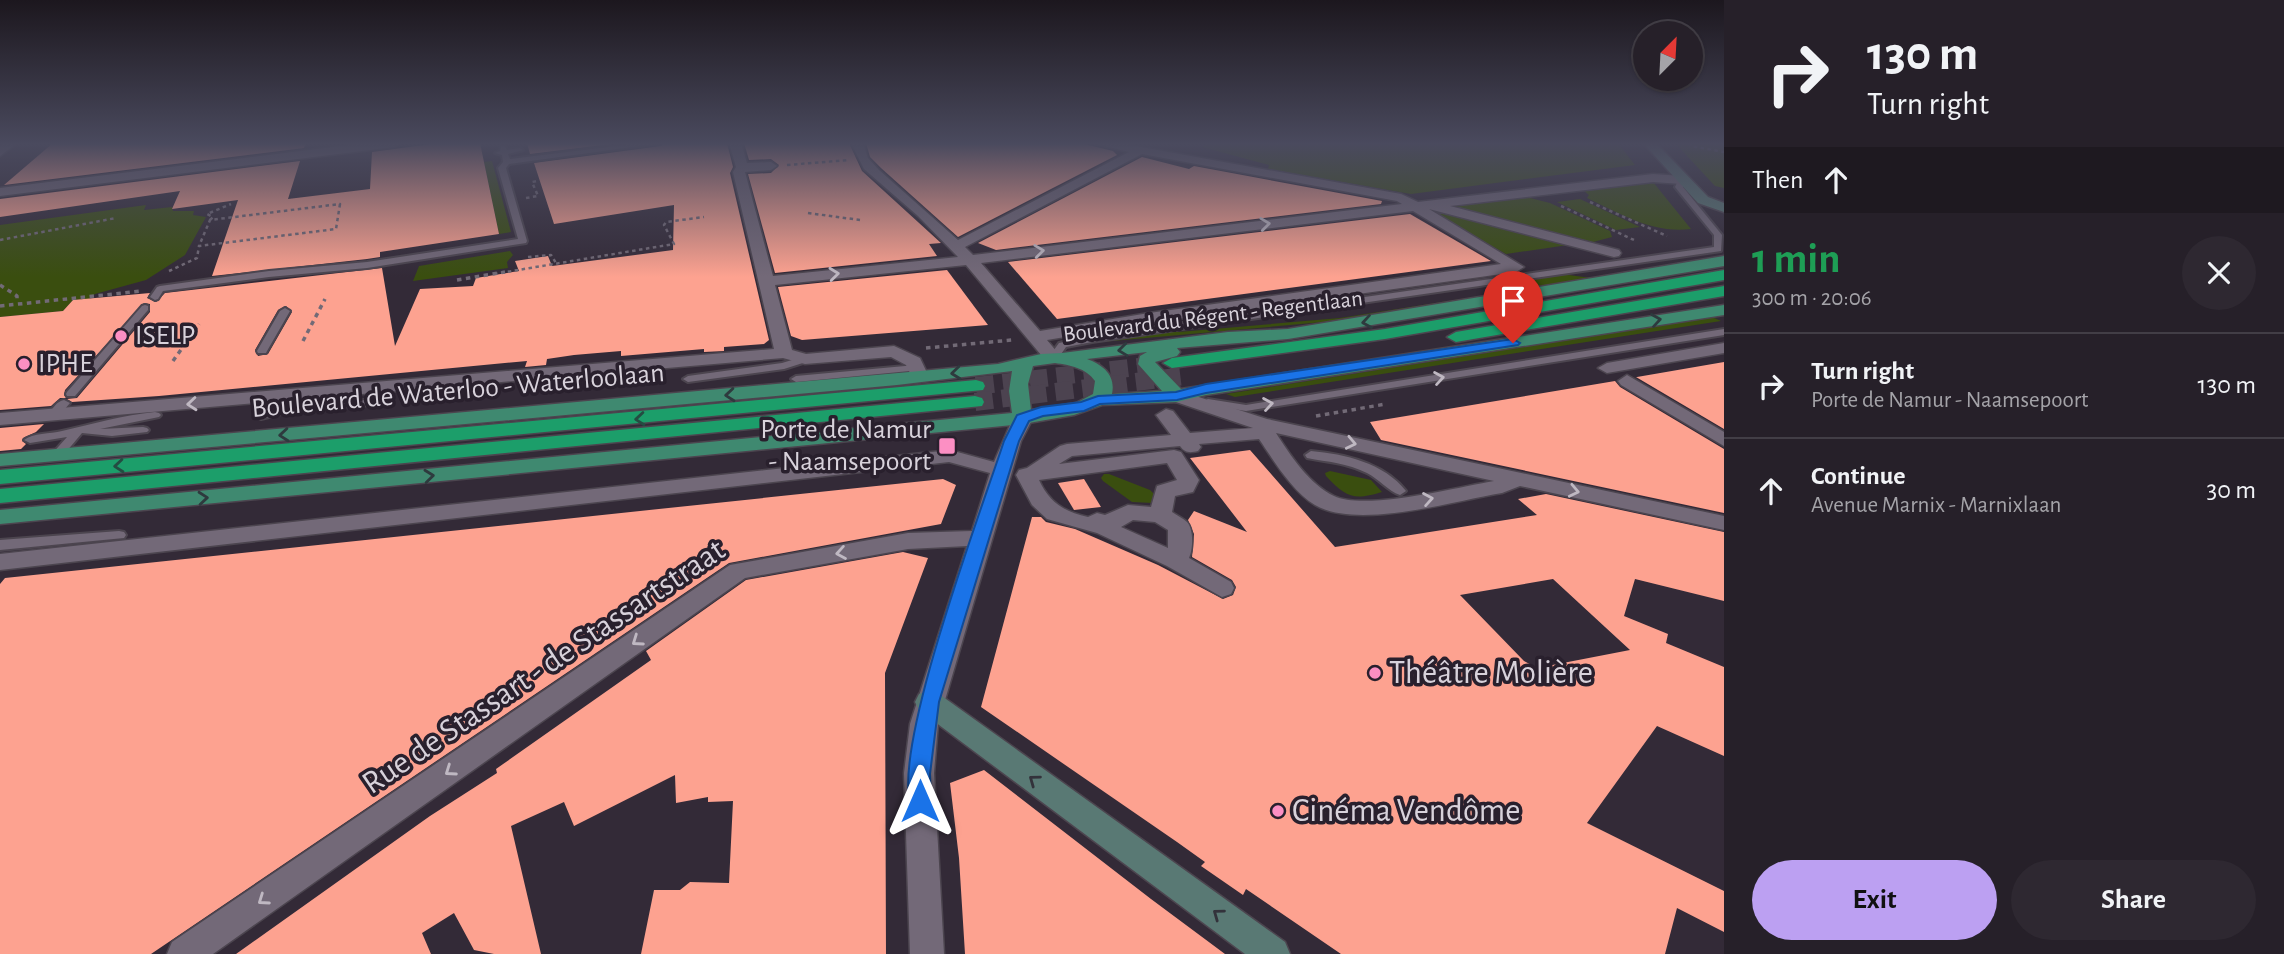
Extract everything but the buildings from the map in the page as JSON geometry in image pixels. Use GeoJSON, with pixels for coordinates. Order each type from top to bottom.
{"type":"FeatureCollection","features":[{"type":"Feature","properties":{"kind":"highway"},"geometry":{"type":"LineString","coordinates":[[1724,275],[1178,370],[1525,327],[1724,290]]}},
{"type":"Feature","properties":{"kind":"highway"},"geometry":{"type":"LineString","coordinates":[[0,496],[454,444],[976,394]]}},
{"type":"Feature","properties":{"kind":"highway"},"geometry":{"type":"LineString","coordinates":[[0,477],[454,444]]}},
{"type":"Feature","properties":{"kind":"main road"},"geometry":{"type":"LineString","coordinates":[[1690,188],[1703,200],[1724,208]]}},
{"type":"Feature","properties":{"kind":"main road","name":"Boulevard du Régent - Regentlaan"},"geometry":{"type":"LineString","coordinates":[[1053,358],[1228,337],[1288,334],[1404,317],[1724,261]]}},
{"type":"Feature","properties":{"kind":"main road"},"geometry":{"type":"LineString","coordinates":[[1404,317],[1501,315],[1580,287]]}},
{"type":"Feature","properties":{"kind":"main road"},"geometry":{"type":"LineString","coordinates":[[0,517],[720,445],[1084,406],[1098,400],[1177,396],[1206,388],[1724,310]]}},
{"type":"Feature","properties":{"kind":"main road"},"geometry":{"type":"LineString","coordinates":[[1459,351],[1525,327],[1622,326]]}},
{"type":"Feature","properties":{"kind":"main road"},"geometry":{"type":"LineString","coordinates":[[1177,396],[1147,364],[1148,357],[1288,334]]}},
{"type":"Feature","properties":{"kind":"main road"},"geometry":{"type":"LineString","coordinates":[[1028,412],[1019,374],[1024,365],[1037,359],[1053,358],[1079,362],[1097,373],[1105,387],[1098,400]]}},
{"type":"Feature","properties":{"kind":"main road","name":"Boulevard de Waterloo - Waterloolaan"},"geometry":{"type":"LineString","coordinates":[[0,460],[572,410],[917,369],[1024,365]]}},
{"type":"Feature","properties":{"kind":"main road"},"geometry":{"type":"LineString","coordinates":[[454,444],[572,410]]}},
{"type":"Feature","properties":{"kind":"main road"},"geometry":{"type":"LineString","coordinates":[[322,432],[454,444],[720,445]]}},
{"type":"Feature","properties":{"kind":"main road"},"geometry":{"type":"LineString","coordinates":[[929,702],[1273,954]]}},
{"type":"Feature","properties":{"kind":"street"},"geometry":{"type":"LineString","coordinates":[[0,191],[29,188]]}},
{"type":"Feature","properties":{"kind":"street"},"geometry":{"type":"LineString","coordinates":[[743,188],[783,353]]}},
{"type":"Feature","properties":{"kind":"street"},"geometry":{"type":"LineString","coordinates":[[892,188],[957,245],[1053,358]]}},
{"type":"Feature","properties":{"kind":"street"},"geometry":{"type":"LineString","coordinates":[[957,245],[1071,188]]}},
{"type":"Feature","properties":{"kind":"street"},"geometry":{"type":"LineString","coordinates":[[1343,188],[1401,198],[1412,206]]}},
{"type":"Feature","properties":{"kind":"street"},"geometry":{"type":"LineString","coordinates":[[766,281],[971,260],[1571,188]]}},
{"type":"Feature","properties":{"kind":"street"},"geometry":{"type":"LineString","coordinates":[[1429,204],[1614,253]]}},
{"type":"Feature","properties":{"kind":"street","name":"Boulevard du Régent - Regentlaan"},"geometry":{"type":"LineString","coordinates":[[1030,331],[1149,318],[1516,267],[1412,206]]}},
{"type":"Feature","properties":{"kind":"street"},"geometry":{"type":"LineString","coordinates":[[1607,368],[1724,348]]}},
{"type":"Feature","properties":{"kind":"street"},"geometry":{"type":"LineString","coordinates":[[894,351],[917,369]]}},
{"type":"Feature","properties":{"kind":"street","name":"Boulevard de Waterloo - Waterloolaan"},"geometry":{"type":"LineString","coordinates":[[0,419],[63,404],[95,411],[237,394],[783,353],[799,370],[894,351]]}},
{"type":"Feature","properties":{"kind":"street"},"geometry":{"type":"LineString","coordinates":[[1627,381],[1724,440]]}},
{"type":"Feature","properties":{"kind":"street"},"geometry":{"type":"LineString","coordinates":[[1177,396],[1250,418],[1320,498],[1348,508],[1369,509],[1502,486],[1518,479]]}},
{"type":"Feature","properties":{"kind":"street"},"geometry":{"type":"LineString","coordinates":[[927,954],[919,774],[929,702],[1011,441],[1028,412]]}},
{"type":"Feature","properties":{"kind":"street"},"geometry":{"type":"LineString","coordinates":[[1160,516],[1166,491],[1185,487],[1188,480],[1166,415]]}},
{"type":"Feature","properties":{"kind":"street"},"geometry":{"type":"LineString","coordinates":[[1222,588],[1178,556],[1107,522],[1060,519],[1029,493],[1262,432],[1310,444],[1518,479],[1724,523]]}},
{"type":"Feature","properties":{"kind":"street"},"geometry":{"type":"LineString","coordinates":[[0,562],[950,456],[989,467]]}},
{"type":"Feature","properties":{"kind":"street"},"geometry":{"type":"LineString","coordinates":[[1107,522],[1128,512],[1160,516],[1179,527],[1178,556]]}},
{"type":"Feature","properties":{"kind":"street","name":"Rue de Stassart - de Stassartstraat"},"geometry":{"type":"LineString","coordinates":[[184,954],[738,571],[908,541],[956,537],[980,539]]}},
{"type":"Feature","properties":{"kind":"lane"},"geometry":{"type":"LineString","coordinates":[[157,293],[269,274],[367,265],[523,242],[507,188]]}},
{"type":"Feature","properties":{"kind":"lane","name":"Boulevard du Régent - Regentlaan"},"geometry":{"type":"LineString","coordinates":[[1053,358],[1063,345],[1092,339],[1718,248],[1718,234],[1679,188]]}},
{"type":"Feature","properties":{"kind":"lane"},"geometry":{"type":"LineString","coordinates":[[63,404],[145,308]]}},
{"type":"Feature","properties":{"kind":"lane"},"geometry":{"type":"LineString","coordinates":[[262,351],[285,311]]}},
{"type":"Feature","properties":{"kind":"lane"},"geometry":{"type":"LineString","coordinates":[[1177,396],[1246,408],[1724,332]]}},
{"type":"Feature","properties":{"kind":"lane"},"geometry":{"type":"LineString","coordinates":[[688,379],[784,366],[799,370],[917,369]]}},
{"type":"Feature","properties":{"kind":"lane"},"geometry":{"type":"LineString","coordinates":[[261,416],[281,411],[375,402]]}},
{"type":"Feature","properties":{"kind":"lane"},"geometry":{"type":"LineString","coordinates":[[57,455],[95,411]]}},
{"type":"Feature","properties":{"kind":"lane"},"geometry":{"type":"LineString","coordinates":[[30,440],[125,417],[149,422],[113,433],[79,430]]}},
{"type":"Feature","properties":{"kind":"lane"},"geometry":{"type":"LineString","coordinates":[[1310,444],[1324,462],[1365,468],[1382,475],[1400,491]]}},
{"type":"Feature","properties":{"kind":"lane"},"geometry":{"type":"LineString","coordinates":[[0,545],[120,535]]}},
{"type":"Feature","properties":{"kind":"path"},"geometry":{"type":"LineString","coordinates":[[511,200],[538,196],[534,188]]}},
{"type":"Feature","properties":{"kind":"path"},"geometry":{"type":"LineString","coordinates":[[1580,197],[1667,236]]}},
{"type":"Feature","properties":{"kind":"path"},"geometry":{"type":"LineString","coordinates":[[1551,201],[1634,240]]}},
{"type":"Feature","properties":{"kind":"path"},"geometry":{"type":"LineString","coordinates":[[164,273],[197,258],[199,246],[213,217],[207,214],[231,204]]}},
{"type":"Feature","properties":{"kind":"path"},"geometry":{"type":"LineString","coordinates":[[199,246],[336,229],[340,204],[210,220]]}},
{"type":"Feature","properties":{"kind":"path"},"geometry":{"type":"LineString","coordinates":[[808,213],[860,220]]}},
{"type":"Feature","properties":{"kind":"path"},"geometry":{"type":"LineString","coordinates":[[457,280],[674,244],[664,225],[666,222],[704,217]]}},
{"type":"Feature","properties":{"kind":"path"},"geometry":{"type":"LineString","coordinates":[[0,240],[116,218]]}},
{"type":"Feature","properties":{"kind":"path"},"geometry":{"type":"LineString","coordinates":[[523,258],[551,255],[556,263]]}},
{"type":"Feature","properties":{"kind":"path"},"geometry":{"type":"LineString","coordinates":[[512,262],[514,270]]}},
{"type":"Feature","properties":{"kind":"path"},"geometry":{"type":"LineString","coordinates":[[0,285],[17,296],[18,303]]}},
{"type":"Feature","properties":{"kind":"path"},"geometry":{"type":"LineString","coordinates":[[0,306],[157,293]]}},
{"type":"Feature","properties":{"kind":"path"},"geometry":{"type":"LineString","coordinates":[[303,341],[325,299]]}},
{"type":"Feature","properties":{"kind":"path"},"geometry":{"type":"LineString","coordinates":[[173,361],[199,324]]}},
{"type":"Feature","properties":{"kind":"path"},"geometry":{"type":"LineString","coordinates":[[894,351],[1030,331]]}},
{"type":"Feature","properties":{"kind":"green space"},"geometry":{"type":"Polygon","coordinates":[[[489,188],[499,188],[511,232],[499,234],[489,188]]]}},
{"type":"Feature","properties":{"kind":"green space"},"geometry":{"type":"Polygon","coordinates":[[[1374,188],[1461,188],[1411,194],[1374,188]]]}},
{"type":"Feature","properties":{"kind":"green space"},"geometry":{"type":"Polygon","coordinates":[[[1657,188],[1691,229],[1650,226],[1587,198],[1589,195],[1583,190],[1657,188]]]}},
{"type":"Feature","properties":{"kind":"green space"},"geometry":{"type":"Polygon","coordinates":[[[1526,197],[1550,203],[1610,231],[1612,237],[1593,242],[1450,207],[1526,197]]]}},
{"type":"Feature","properties":{"kind":"green space"},"geometry":{"type":"Polygon","coordinates":[[[1580,199],[1640,227],[1616,230],[1557,202],[1580,199]]]}},
{"type":"Feature","properties":{"kind":"green space"},"geometry":{"type":"Polygon","coordinates":[[[146,205],[144,210],[172,207],[173,211],[194,211],[193,215],[206,217],[185,255],[146,280],[95,294],[89,299],[73,300],[63,311],[0,317],[0,225],[146,205]]]}},
{"type":"Feature","properties":{"kind":"green space"},"geometry":{"type":"Polygon","coordinates":[[[1428,210],[1568,245],[1506,254],[1428,210]]]}},
{"type":"Feature","properties":{"kind":"green space"},"geometry":{"type":"Polygon","coordinates":[[[510,251],[513,255],[507,262],[508,268],[413,281],[419,266],[510,251]]]}},
{"type":"Feature","properties":{"kind":"green space"},"geometry":{"type":"Polygon","coordinates":[[[1537,271],[1592,278],[1346,320],[1101,342],[1089,331],[1146,322],[1165,330],[1179,332],[1340,318],[1531,288],[1510,275],[1537,271]]]}},
{"type":"Feature","properties":{"kind":"green space"},"geometry":{"type":"Polygon","coordinates":[[[1712,317],[1721,321],[1235,397],[1226,394],[1712,317]]]}},
{"type":"Feature","properties":{"kind":"green space"},"geometry":{"type":"Polygon","coordinates":[[[1330,471],[1371,480],[1382,492],[1364,496],[1345,493],[1326,476],[1325,473],[1330,471]]]}},
{"type":"Feature","properties":{"kind":"green space"},"geometry":{"type":"Polygon","coordinates":[[[1104,474],[1150,490],[1155,495],[1153,503],[1132,502],[1103,481],[1101,478],[1104,474]]]}},
{"type":"Feature","properties":{"kind":"tunnel"},"geometry":{"type":"LineString","coordinates":[[976,386],[1163,364]]}},
{"type":"Feature","properties":{"kind":"tunnel"},"geometry":{"type":"LineString","coordinates":[[975,402],[1184,376]]}},
{"type":"Feature","properties":{"kind":"place","name":"ISELP"},"geometry":{"type":"Point","coordinates":[121,336]}},
{"type":"Feature","properties":{"kind":"place","name":"IPHE"},"geometry":{"type":"Point","coordinates":[24,364]}},
{"type":"Feature","properties":{"kind":"place","name":"Porte de Namur - Naamsepoort"},"geometry":{"type":"Point","coordinates":[947,446]}},
{"type":"Feature","properties":{"kind":"place","name":"Théâtre Molière"},"geometry":{"type":"Point","coordinates":[1375,673]}},
{"type":"Feature","properties":{"kind":"place","name":"Cinéma Vendôme"},"geometry":{"type":"Point","coordinates":[1278,811]}},
{"type":"Feature","properties":{"kind":"route"},"geometry":{"type":"LineString","coordinates":[[920,801],[919,774],[929,702],[1011,441],[1023,418],[1041,412],[1084,406],[1098,400],[1177,396],[1206,388],[1513,343]]}}]}
